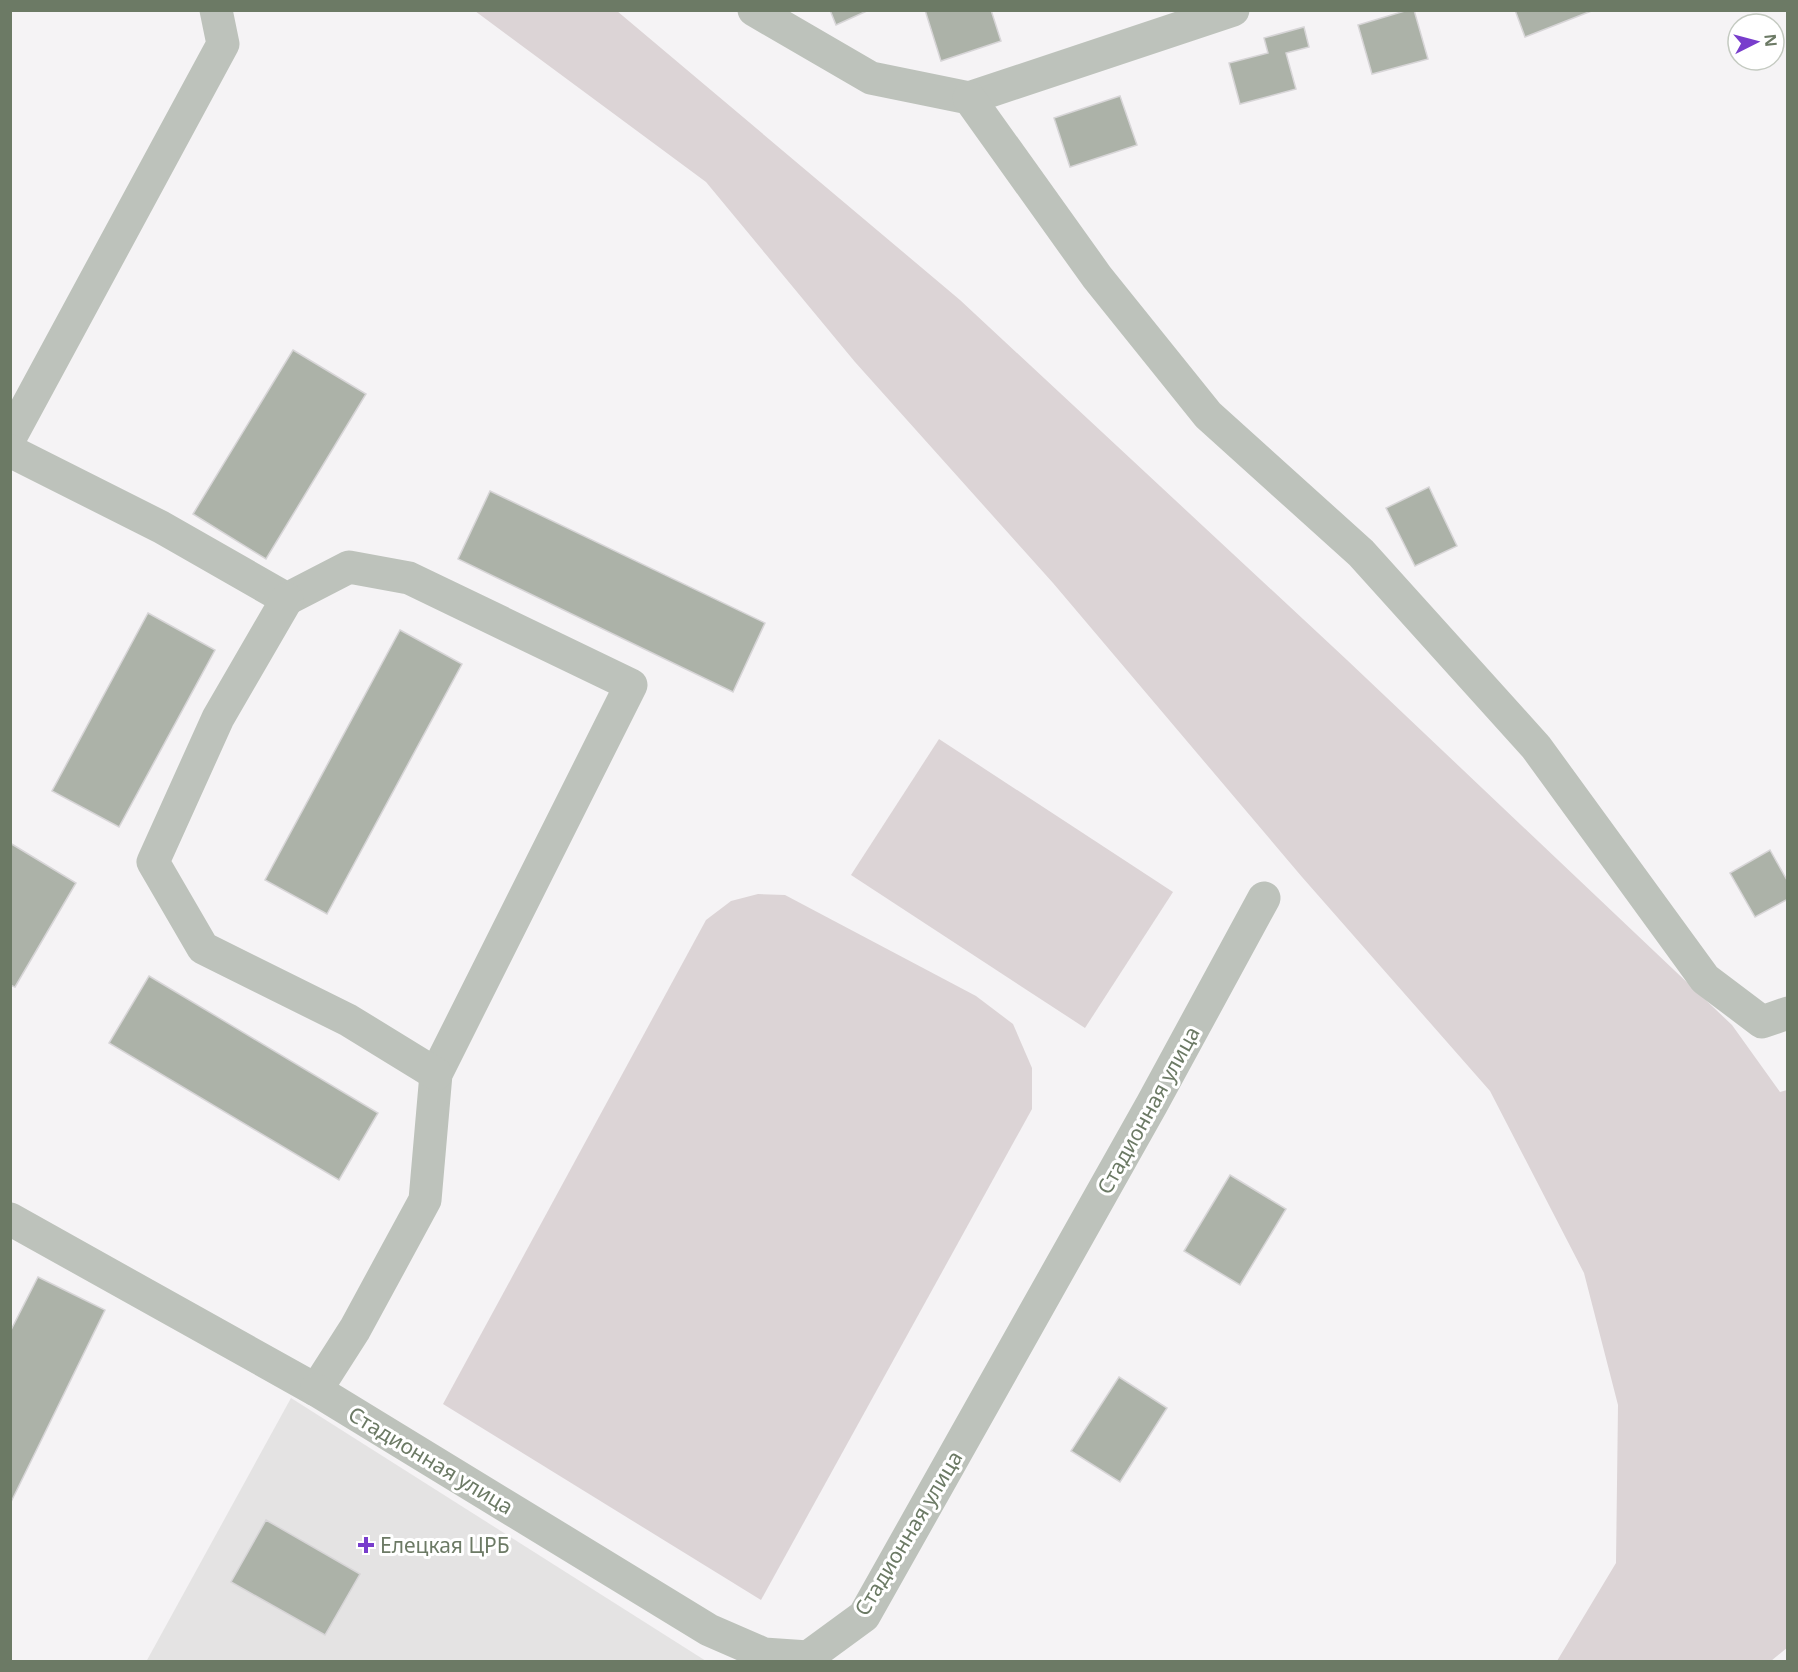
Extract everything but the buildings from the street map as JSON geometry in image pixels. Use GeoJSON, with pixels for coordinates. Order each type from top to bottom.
{"type":"FeatureCollection","features":[{"type":"Feature","properties":{"kind":"street"},"geometry":{"type":"LineString","coordinates":[[10,438],[223,44],[216,10]]}},
{"type":"Feature","properties":{"kind":"street"},"geometry":{"type":"LineString","coordinates":[[754,10],[871,78],[969,98],[1233,10]]}},
{"type":"Feature","properties":{"kind":"street"},"geometry":{"type":"LineString","coordinates":[[969,98],[1097,278],[1208,415],[1361,553],[1536,747],[1706,979],[1762,1022],[1788,1013]]}},
{"type":"Feature","properties":{"kind":"street"},"geometry":{"type":"LineString","coordinates":[[10,451],[161,527],[287,599]]}},
{"type":"Feature","properties":{"kind":"street"},"geometry":{"type":"LineString","coordinates":[[316,1390],[355,1329],[424,1200],[436,1074],[631,685],[409,578],[349,567],[287,599],[218,718],[153,862],[203,948],[348,1020],[436,1074]]}},
{"type":"Feature","properties":{"kind":"street","name":"Стадионная улица"},"geometry":{"type":"LineString","coordinates":[[10,1219],[316,1390],[709,1630],[764,1654],[808,1658],[864,1616],[1152,1104],[1264,898]]}},
{"type":"Feature","properties":{"kind":"shaded area"},"geometry":{"type":"Polygon","coordinates":[[[475,11],[617,11],[960,300],[1347,660],[1732,1025],[1780,1092],[1787,1090],[1788,1647],[1771,1661],[1557,1661],[1616,1563],[1618,1405],[1584,1273],[1490,1091],[1302,877],[1053,583],[855,362],[706,182],[475,11]]]}},
{"type":"Feature","properties":{"kind":"shaded area"},"geometry":{"type":"Polygon","coordinates":[[[939,739],[1173,892],[1085,1028],[851,875],[939,739]]]}},
{"type":"Feature","properties":{"kind":"shaded area"},"geometry":{"type":"Polygon","coordinates":[[[758,894],[785,895],[976,996],[1013,1024],[1032,1068],[1032,1109],[761,1600],[443,1404],[706,920],[731,901],[758,894]]]}},
{"type":"Feature","properties":{"kind":"shaded area","name":"Елецкая ЦРБ"},"geometry":{"type":"Polygon","coordinates":[[[291,1398],[706,1661],[146,1662],[291,1398]]]}},
{"type":"Feature","properties":{"kind":"place","name":"Елецкая ЦРБ"},"geometry":{"type":"Point","coordinates":[366,1545]}}]}
